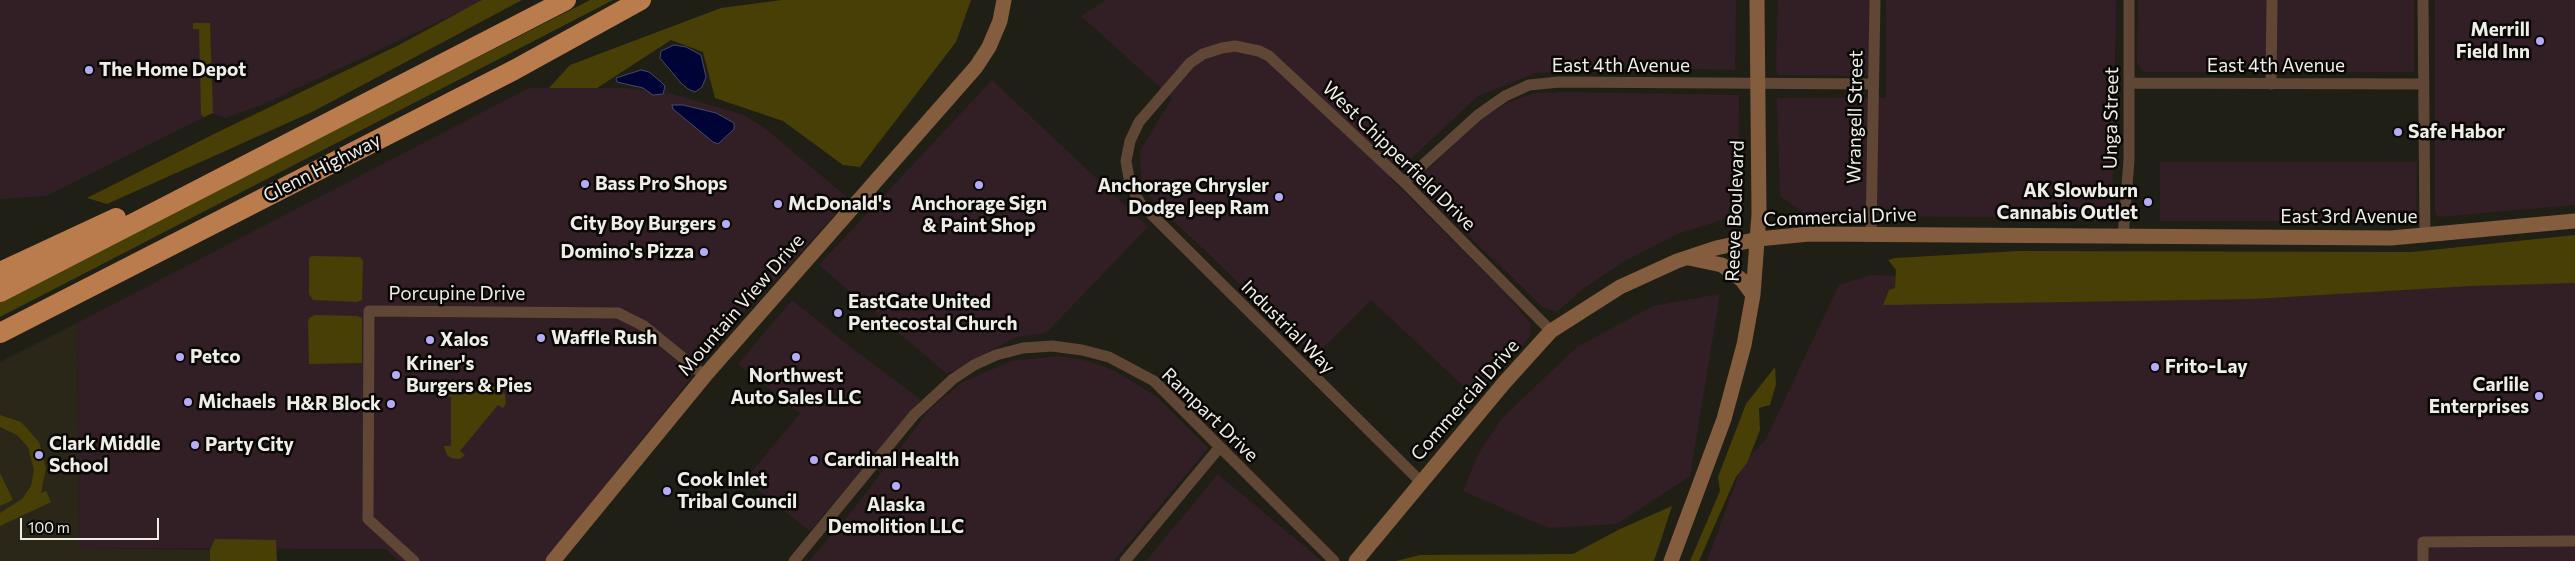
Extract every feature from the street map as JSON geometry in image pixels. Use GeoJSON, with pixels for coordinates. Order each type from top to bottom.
{"type":"FeatureCollection","features":[{"type":"Feature","properties":{"kind":"highway","name":"Glenn Highway"},"geometry":{"type":"LineString","coordinates":[[0,292],[566,0]]}},
{"type":"Feature","properties":{"kind":"highway","name":"Glenn Highway"},"geometry":{"type":"LineString","coordinates":[[0,333],[514,70],[641,0]]}},
{"type":"Feature","properties":{"kind":"highway"},"geometry":{"type":"LineString","coordinates":[[0,272],[124,215],[227,175]]}},
{"type":"Feature","properties":{"kind":"main road","name":"Mountain View Drive"},"geometry":{"type":"LineString","coordinates":[[553,561],[705,376],[976,67],[989,47],[1000,21],[1004,0]]}},
{"type":"Feature","properties":{"kind":"main road","name":"Reeve Boulevard"},"geometry":{"type":"LineString","coordinates":[[1671,561],[1724,419],[1744,345],[1753,295],[1758,238],[1757,0]]}},
{"type":"Feature","properties":{"kind":"main road","name":"East 3rd Avenue"},"geometry":{"type":"LineString","coordinates":[[2123,237],[2425,237],[2575,221]]}},
{"type":"Feature","properties":{"kind":"main road","name":"Commercial Drive"},"geometry":{"type":"LineString","coordinates":[[1356,561],[1421,482],[1551,331],[1620,287],[1688,258],[1758,238],[1809,234],[2123,237]]}},
{"type":"Feature","properties":{"kind":"main road"},"geometry":{"type":"LineString","coordinates":[[1688,258],[1722,265],[1742,280],[1753,295]]}},
{"type":"Feature","properties":{"kind":"street","name":"Wrangell Street"},"geometry":{"type":"LineString","coordinates":[[1871,234],[1875,0]]}},
{"type":"Feature","properties":{"kind":"street","name":"Unga Street"},"geometry":{"type":"LineString","coordinates":[[2123,237],[2129,160],[2129,0]]}},
{"type":"Feature","properties":{"kind":"street"},"geometry":{"type":"LineString","coordinates":[[2272,0],[2272,84]]}},
{"type":"Feature","properties":{"kind":"street"},"geometry":{"type":"LineString","coordinates":[[2423,0],[2425,237]]}},
{"type":"Feature","properties":{"kind":"street","name":"West Chipperfield Drive"},"geometry":{"type":"LineString","coordinates":[[1134,194],[1126,161],[1134,131],[1139,122],[1190,63],[1203,54],[1222,48],[1235,46],[1259,51],[1269,56],[1404,182],[1551,331]]}},
{"type":"Feature","properties":{"kind":"street","name":"East 4th Avenue"},"geometry":{"type":"LineString","coordinates":[[1404,182],[1478,114],[1505,96],[1529,85],[1559,82],[1873,84]]}},
{"type":"Feature","properties":{"kind":"street","name":"East 4th Avenue"},"geometry":{"type":"LineString","coordinates":[[2129,83],[2424,84]]}},
{"type":"Feature","properties":{"kind":"street","name":"Industrial Way"},"geometry":{"type":"LineString","coordinates":[[1134,194],[1189,253],[1421,482]]}},
{"type":"Feature","properties":{"kind":"street","name":"Porcupine Drive"},"geometry":{"type":"LineString","coordinates":[[414,561],[368,519],[369,311],[618,313],[644,326],[705,376]]}},
{"type":"Feature","properties":{"kind":"street","name":"Rampart Drive"},"geometry":{"type":"LineString","coordinates":[[794,561],[914,415],[936,393],[974,365],[996,355],[1023,348],[1052,346],[1108,356],[1154,381],[1334,561]]}},
{"type":"Feature","properties":{"kind":"street"},"geometry":{"type":"LineString","coordinates":[[1125,561],[1219,448]]}},
{"type":"Feature","properties":{"kind":"street"},"geometry":{"type":"LineString","coordinates":[[2423,561],[2423,542],[2575,541]]}},
{"type":"Feature","properties":{"kind":"shaded area"},"geometry":{"type":"Polygon","coordinates":[[[0,0],[485,0],[262,105],[225,118],[212,113],[46,196],[0,199],[0,0]]]}},
{"type":"Feature","properties":{"kind":"shaded area"},"geometry":{"type":"Polygon","coordinates":[[[482,0],[522,0],[312,112],[107,204],[87,198],[220,131],[399,45],[482,0]]]}},
{"type":"Feature","properties":{"kind":"shaded area"},"geometry":{"type":"Polygon","coordinates":[[[590,0],[613,0],[0,317],[0,301],[590,0]]]}},
{"type":"Feature","properties":{"kind":"shaded area"},"geometry":{"type":"Polygon","coordinates":[[[782,0],[971,0],[956,42],[860,167],[843,165],[783,121],[715,98],[703,52],[671,40],[597,88],[549,88],[570,65],[721,8],[782,0]]]}},
{"type":"Feature","properties":{"kind":"shaded area","name":"Anchorage Chrysler Dodge Jeep Ram"},"geometry":{"type":"Polygon","coordinates":[[[1106,0],[1736,0],[1735,70],[1642,68],[1536,73],[1478,96],[1390,178],[1508,296],[1530,323],[1531,334],[1521,347],[1506,364],[1472,394],[1371,300],[1315,356],[1154,202],[1146,192],[1141,178],[1140,151],[1172,98],[1081,16],[1106,0]]]}},
{"type":"Feature","properties":{"kind":"shaded area"},"geometry":{"type":"Polygon","coordinates":[[[1778,0],[1870,0],[1869,76],[1779,75],[1776,69],[1778,0]]]}},
{"type":"Feature","properties":{"kind":"shaded area"},"geometry":{"type":"Polygon","coordinates":[[[1886,0],[2116,0],[2112,219],[1807,215],[1780,196],[1777,98],[1886,98],[1886,0]]]}},
{"type":"Feature","properties":{"kind":"shaded area"},"geometry":{"type":"Polygon","coordinates":[[[2138,0],[2414,0],[2414,72],[2144,72],[2137,64],[2138,0]]]}},
{"type":"Feature","properties":{"kind":"shaded area"},"geometry":{"type":"Polygon","coordinates":[[[2435,0],[2575,0],[2575,205],[2438,217],[2435,212],[2435,0]]]}},
{"type":"Feature","properties":{"kind":"shaded area"},"geometry":{"type":"Polygon","coordinates":[[[193,23],[210,23],[213,113],[204,117],[201,114],[199,29],[193,29],[193,23]]]}},
{"type":"Feature","properties":{"kind":"shaded area"},"geometry":{"type":"Polygon","coordinates":[[[674,45],[686,47],[701,55],[706,77],[702,87],[695,92],[681,83],[660,58],[661,51],[674,45]]]}},
{"type":"Feature","properties":{"kind":"shaded area"},"geometry":{"type":"Polygon","coordinates":[[[641,70],[649,72],[665,86],[663,94],[653,95],[643,88],[617,82],[616,78],[641,70]]]}},
{"type":"Feature","properties":{"kind":"shaded area"},"geometry":{"type":"Polygon","coordinates":[[[992,80],[1148,227],[1046,333],[1016,337],[947,374],[819,265],[992,80]]]}},
{"type":"Feature","properties":{"kind":"shaded area"},"geometry":{"type":"Polygon","coordinates":[[[529,88],[625,88],[672,94],[744,115],[767,130],[849,199],[783,272],[750,304],[545,561],[399,561],[385,549],[79,548],[77,323],[529,88]]]}},
{"type":"Feature","properties":{"kind":"shaded area"},"geometry":{"type":"Polygon","coordinates":[[[1535,93],[1739,95],[1738,215],[1677,234],[1623,262],[1584,288],[1557,312],[1543,307],[1420,189],[1420,177],[1480,119],[1509,102],[1535,93]]]}},
{"type":"Feature","properties":{"kind":"shaded area"},"geometry":{"type":"Polygon","coordinates":[[[672,105],[683,105],[716,113],[734,123],[734,129],[718,144],[673,109],[672,105]]]}},
{"type":"Feature","properties":{"kind":"shaded area"},"geometry":{"type":"Polygon","coordinates":[[[2160,162],[2417,162],[2416,221],[2160,221],[2160,162]]]}},
{"type":"Feature","properties":{"kind":"shaded area"},"geometry":{"type":"Polygon","coordinates":[[[2575,235],[2575,283],[2471,286],[2253,299],[1883,305],[1889,290],[1895,288],[1896,270],[1888,260],[1895,258],[2019,251],[2412,252],[2575,235]]]}},
{"type":"Feature","properties":{"kind":"shaded area"},"geometry":{"type":"Polygon","coordinates":[[[312,256],[360,257],[363,261],[362,300],[357,302],[313,300],[309,294],[309,258],[312,256]]]}},
{"type":"Feature","properties":{"kind":"shaded area"},"geometry":{"type":"Polygon","coordinates":[[[2575,272],[2575,561],[1707,561],[1743,463],[1765,441],[1839,285],[1870,275],[1994,279],[2575,272]]]}},
{"type":"Feature","properties":{"kind":"shaded area"},"geometry":{"type":"Polygon","coordinates":[[[1720,294],[1690,476],[1617,524],[1548,528],[1463,491],[1478,454],[1502,418],[1577,347],[1653,306],[1720,294]]]}},
{"type":"Feature","properties":{"kind":"shaded area","name":"Northwest Auto Sales LLC"},"geometry":{"type":"Polygon","coordinates":[[[792,300],[853,349],[800,413],[738,364],[792,300]]]}},
{"type":"Feature","properties":{"kind":"shaded area"},"geometry":{"type":"Polygon","coordinates":[[[315,315],[357,316],[362,318],[362,363],[309,364],[308,322],[309,318],[315,315]]]}},
{"type":"Feature","properties":{"kind":"shaded area","name":"Clark Middle School"},"geometry":{"type":"Polygon","coordinates":[[[77,323],[79,548],[210,550],[210,561],[0,561],[0,362],[77,323]]]}},
{"type":"Feature","properties":{"kind":"shaded area","name":"Cardinal Health"},"geometry":{"type":"Polygon","coordinates":[[[853,349],[921,400],[810,531],[745,480],[853,349]]]}},
{"type":"Feature","properties":{"kind":"shaded area"},"geometry":{"type":"Polygon","coordinates":[[[1060,356],[1088,361],[1113,370],[1156,396],[1208,448],[1114,561],[1025,488],[964,561],[914,561],[852,511],[930,409],[961,383],[1011,361],[1060,356]]]}},
{"type":"Feature","properties":{"kind":"shaded area"},"geometry":{"type":"Polygon","coordinates":[[[1775,367],[1776,384],[1770,405],[1759,408],[1760,430],[1747,463],[1736,477],[1699,561],[1690,561],[1720,491],[1718,477],[1746,404],[1775,367]]]}},
{"type":"Feature","properties":{"kind":"shaded area"},"geometry":{"type":"Polygon","coordinates":[[[492,385],[501,389],[505,394],[506,404],[503,408],[498,405],[460,451],[465,455],[460,459],[451,458],[447,455],[444,446],[451,446],[451,397],[444,396],[444,391],[453,386],[454,392],[491,393],[492,385]]]}},
{"type":"Feature","properties":{"kind":"shaded area"},"geometry":{"type":"Polygon","coordinates":[[[0,415],[21,422],[39,442],[46,468],[41,493],[46,491],[51,502],[0,526],[0,513],[22,499],[31,486],[34,470],[28,447],[17,435],[0,427],[0,415]]]}},
{"type":"Feature","properties":{"kind":"shaded area"},"geometry":{"type":"Polygon","coordinates":[[[0,473],[13,500],[0,506],[0,473]]]}},
{"type":"Feature","properties":{"kind":"shaded area"},"geometry":{"type":"Polygon","coordinates":[[[1218,474],[1220,476],[1322,561],[1146,561],[1218,474]]]}},
{"type":"Feature","properties":{"kind":"shaded area"},"geometry":{"type":"Polygon","coordinates":[[[1025,487],[1114,561],[964,561],[1025,487]]]}},
{"type":"Feature","properties":{"kind":"shaded area"},"geometry":{"type":"Polygon","coordinates":[[[1672,506],[1654,561],[1396,561],[1420,555],[1573,554],[1618,530],[1672,506]]]}},
{"type":"Feature","properties":{"kind":"shaded area"},"geometry":{"type":"Polygon","coordinates":[[[852,511],[914,561],[809,561],[852,511]]]}},
{"type":"Feature","properties":{"kind":"shaded area"},"geometry":{"type":"Polygon","coordinates":[[[215,539],[276,540],[277,561],[210,561],[210,550],[215,539]]]}},
{"type":"Feature","properties":{"kind":"place","name":"Merrill Field Inn"},"geometry":{"type":"Point","coordinates":[2540,41]}},
{"type":"Feature","properties":{"kind":"place","name":"The Home Depot"},"geometry":{"type":"Point","coordinates":[89,70]}},
{"type":"Feature","properties":{"kind":"place","name":"Safe Habor"},"geometry":{"type":"Point","coordinates":[2398,132]}},
{"type":"Feature","properties":{"kind":"place","name":"Bass Pro Shops"},"geometry":{"type":"Point","coordinates":[585,184]}},
{"type":"Feature","properties":{"kind":"place","name":"Anchorage Sign & Paint Shop"},"geometry":{"type":"Point","coordinates":[979,185]}},
{"type":"Feature","properties":{"kind":"place","name":"Anchorage Chrysler Dodge Jeep Ram"},"geometry":{"type":"Point","coordinates":[1279,197]}},
{"type":"Feature","properties":{"kind":"place","name":"AK Slowburn Cannabis Outlet"},"geometry":{"type":"Point","coordinates":[2148,202]}},
{"type":"Feature","properties":{"kind":"place","name":"McDonald's"},"geometry":{"type":"Point","coordinates":[778,204]}},
{"type":"Feature","properties":{"kind":"place","name":"City Boy Burgers"},"geometry":{"type":"Point","coordinates":[726,224]}},
{"type":"Feature","properties":{"kind":"place","name":"Domino's Pizza"},"geometry":{"type":"Point","coordinates":[704,252]}},
{"type":"Feature","properties":{"kind":"place","name":"EastGate United Pentecostal Church"},"geometry":{"type":"Point","coordinates":[838,313]}},
{"type":"Feature","properties":{"kind":"place","name":"Waffle Rush"},"geometry":{"type":"Point","coordinates":[541,338]}},
{"type":"Feature","properties":{"kind":"place","name":"Xalos"},"geometry":{"type":"Point","coordinates":[430,340]}},
{"type":"Feature","properties":{"kind":"place","name":"Petco"},"geometry":{"type":"Point","coordinates":[180,357]}},
{"type":"Feature","properties":{"kind":"place","name":"Northwest Auto Sales LLC"},"geometry":{"type":"Point","coordinates":[796,357]}},
{"type":"Feature","properties":{"kind":"place","name":"Frito-Lay"},"geometry":{"type":"Point","coordinates":[2155,367]}},
{"type":"Feature","properties":{"kind":"place","name":"Kriner's Burgers & Pies"},"geometry":{"type":"Point","coordinates":[396,375]}},
{"type":"Feature","properties":{"kind":"place","name":"Carlile Enterprises"},"geometry":{"type":"Point","coordinates":[2539,396]}},
{"type":"Feature","properties":{"kind":"place","name":"Michaels"},"geometry":{"type":"Point","coordinates":[188,402]}},
{"type":"Feature","properties":{"kind":"place","name":"H&R Block"},"geometry":{"type":"Point","coordinates":[391,404]}},
{"type":"Feature","properties":{"kind":"place","name":"Party City"},"geometry":{"type":"Point","coordinates":[195,445]}},
{"type":"Feature","properties":{"kind":"place","name":"Clark Middle School"},"geometry":{"type":"Point","coordinates":[39,455]}},
{"type":"Feature","properties":{"kind":"place","name":"Cardinal Health"},"geometry":{"type":"Point","coordinates":[814,460]}},
{"type":"Feature","properties":{"kind":"place","name":"Alaska Demolition LLC"},"geometry":{"type":"Point","coordinates":[896,486]}},
{"type":"Feature","properties":{"kind":"place","name":"Cook Inlet Tribal Council"},"geometry":{"type":"Point","coordinates":[667,491]}}]}
